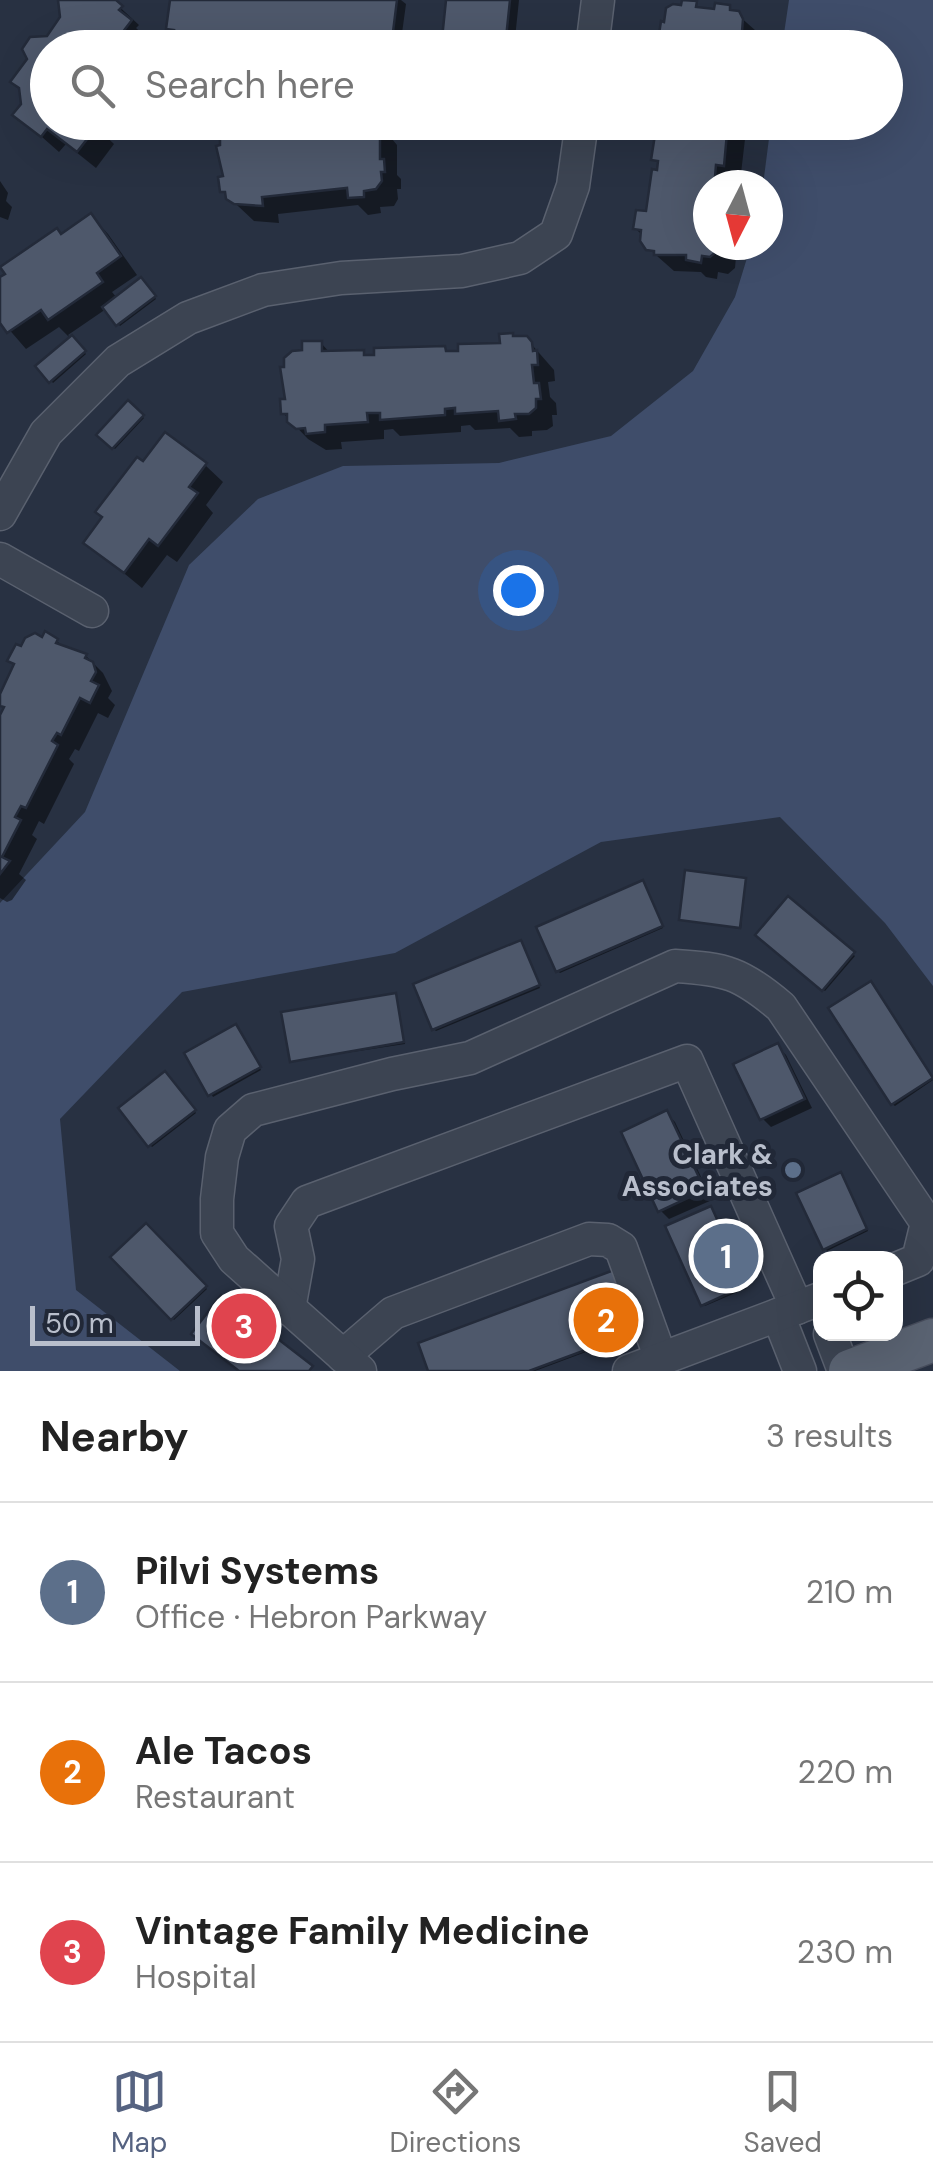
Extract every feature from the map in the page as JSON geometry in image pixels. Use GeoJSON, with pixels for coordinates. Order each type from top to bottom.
{"type":"FeatureCollection","features":[{"type":"Feature","properties":{"kind":"main road"},"geometry":{"type":"LineString","coordinates":[[847,1371],[933,1340]]}},
{"type":"Feature","properties":{"kind":"lane"},"geometry":{"type":"LineString","coordinates":[[594,30],[598,0]]}},
{"type":"Feature","properties":{"kind":"lane"},"geometry":{"type":"LineString","coordinates":[[0,514],[46,433],[118,361],[188,318],[263,290],[341,278],[462,271],[520,258],[556,234],[573,186],[579,140]]}},
{"type":"Feature","properties":{"kind":"lane"},"geometry":{"type":"LineString","coordinates":[[0,559],[92,611]]}},
{"type":"Feature","properties":{"kind":"lane"},"geometry":{"type":"LineString","coordinates":[[661,1359],[621,1248],[608,1240],[589,1239],[393,1312],[352,1364],[234,1259],[217,1233],[220,1171],[230,1130],[253,1110],[470,1058],[675,966],[711,968],[750,981],[781,1007],[927,1224],[918,1260],[903,1266]]}},
{"type":"Feature","properties":{"kind":"lane"},"geometry":{"type":"LineString","coordinates":[[289,1308],[298,1259],[291,1226],[307,1202],[687,1061],[807,1307],[800,1371]]}},
{"type":"Feature","properties":{"kind":"lane"},"geometry":{"type":"LineString","coordinates":[[629,1371],[807,1307]]}},
{"type":"Feature","properties":{"kind":"lane"},"geometry":{"type":"LineString","coordinates":[[833,1341],[847,1371]]}},
{"type":"Feature","properties":{"kind":"water"},"geometry":{"type":"Polygon","coordinates":[[[789,0],[933,0],[933,986],[885,923],[780,817],[601,842],[395,953],[182,992],[60,1119],[76,1290],[180,1371],[0,1371],[0,903],[85,812],[189,565],[258,499],[343,466],[499,463],[611,436],[693,371],[735,297],[746,260],[783,260],[783,170],[765,170],[769,140],[903,140],[903,30],[785,30],[789,0]]]}},
{"type":"Feature","properties":{"kind":"building"},"geometry":{"type":"Polygon","coordinates":[[[58,0],[116,0],[123,6],[119,10],[132,20],[124,30],[51,30],[60,17],[58,0]]]}},
{"type":"Feature","properties":{"kind":"building"},"geometry":{"type":"Polygon","coordinates":[[[170,0],[397,0],[393,30],[166,29],[170,0]]]}},
{"type":"Feature","properties":{"kind":"building"},"geometry":{"type":"Polygon","coordinates":[[[446,0],[510,0],[507,30],[443,30],[446,0]]]}},
{"type":"Feature","properties":{"kind":"building"},"geometry":{"type":"Polygon","coordinates":[[[682,0],[697,1],[696,7],[714,9],[715,3],[730,5],[730,10],[739,11],[743,19],[742,30],[660,30],[666,8],[681,5],[682,0]]]}},
{"type":"Feature","properties":{"kind":"building"},"geometry":{"type":"Polygon","coordinates":[[[30,37],[30,129],[12,115],[21,104],[19,88],[10,82],[27,59],[22,49],[30,37]]]}},
{"type":"Feature","properties":{"kind":"building"},"geometry":{"type":"Polygon","coordinates":[[[61,140],[86,140],[77,152],[61,140]]]}},
{"type":"Feature","properties":{"kind":"building"},"geometry":{"type":"Polygon","coordinates":[[[220,140],[380,140],[385,172],[381,172],[382,181],[376,189],[364,191],[364,197],[348,198],[347,188],[262,197],[263,206],[234,204],[226,199],[225,192],[220,192],[218,177],[223,176],[216,146],[220,140]]]}},
{"type":"Feature","properties":{"kind":"building"},"geometry":{"type":"Polygon","coordinates":[[[654,140],[726,140],[724,166],[693,170],[693,260],[701,263],[686,260],[686,255],[654,255],[640,241],[641,230],[633,229],[636,210],[646,211],[652,169],[657,170],[658,161],[651,160],[654,140]]]}},
{"type":"Feature","properties":{"kind":"building"},"geometry":{"type":"Polygon","coordinates":[[[91,213],[121,256],[97,273],[103,282],[48,320],[41,310],[7,333],[0,323],[0,277],[5,274],[0,267],[57,228],[61,234],[91,213]]]}},
{"type":"Feature","properties":{"kind":"building"},"geometry":{"type":"Polygon","coordinates":[[[141,277],[156,296],[116,326],[102,307],[141,277]]]}},
{"type":"Feature","properties":{"kind":"building"},"geometry":{"type":"Polygon","coordinates":[[[499,334],[527,336],[533,351],[537,350],[538,365],[532,365],[541,399],[536,399],[536,408],[529,414],[515,414],[516,419],[499,421],[498,411],[455,414],[455,408],[445,409],[445,415],[380,420],[380,413],[367,413],[368,422],[325,425],[325,432],[306,434],[305,428],[296,429],[287,422],[287,414],[281,414],[280,399],[285,399],[280,367],[284,367],[284,358],[292,351],[302,350],[302,341],[322,341],[322,351],[364,350],[364,355],[374,355],[374,348],[445,346],[446,351],[458,351],[458,344],[500,343],[499,334]]]}},
{"type":"Feature","properties":{"kind":"building"},"geometry":{"type":"Polygon","coordinates":[[[72,335],[86,351],[49,383],[35,366],[72,335]]]}},
{"type":"Feature","properties":{"kind":"building"},"geometry":{"type":"Polygon","coordinates":[[[128,400],[144,415],[112,449],[96,435],[128,400]]]}},
{"type":"Feature","properties":{"kind":"building"},"geometry":{"type":"Polygon","coordinates":[[[165,432],[207,463],[189,487],[198,493],[158,546],[149,539],[124,573],[83,543],[102,517],[95,512],[137,457],[143,461],[165,432]]]}},
{"type":"Feature","properties":{"kind":"building"},"geometry":{"type":"Polygon","coordinates":[[[45,631],[58,639],[56,643],[87,654],[85,658],[93,662],[96,672],[91,681],[99,685],[90,703],[80,698],[61,735],[57,733],[52,741],[58,745],[26,808],[21,806],[15,817],[21,820],[2,857],[10,861],[0,874],[0,715],[4,707],[0,706],[0,694],[14,664],[7,661],[16,644],[21,646],[25,638],[35,633],[42,637],[45,631]]]}},
{"type":"Feature","properties":{"kind":"building"},"geometry":{"type":"Polygon","coordinates":[[[685,870],[746,878],[740,928],[679,920],[685,870]]]}},
{"type":"Feature","properties":{"kind":"building"},"geometry":{"type":"Polygon","coordinates":[[[643,880],[663,926],[556,972],[536,927],[643,880]]]}},
{"type":"Feature","properties":{"kind":"building"},"geometry":{"type":"Polygon","coordinates":[[[788,896],[855,952],[822,991],[755,935],[788,896]]]}},
{"type":"Feature","properties":{"kind":"building"},"geometry":{"type":"Polygon","coordinates":[[[521,940],[540,985],[432,1030],[413,984],[521,940]]]}},
{"type":"Feature","properties":{"kind":"building"},"geometry":{"type":"Polygon","coordinates":[[[871,981],[933,1078],[891,1105],[828,1008],[871,981]]]}},
{"type":"Feature","properties":{"kind":"building"},"geometry":{"type":"Polygon","coordinates":[[[396,993],[404,1042],[290,1062],[281,1012],[396,993]]]}},
{"type":"Feature","properties":{"kind":"building"},"geometry":{"type":"Polygon","coordinates":[[[236,1024],[261,1067],[208,1096],[184,1053],[236,1024]]]}},
{"type":"Feature","properties":{"kind":"building"},"geometry":{"type":"Polygon","coordinates":[[[778,1043],[805,1099],[760,1120],[733,1064],[778,1043]]]}},
{"type":"Feature","properties":{"kind":"building"},"geometry":{"type":"Polygon","coordinates":[[[165,1071],[196,1110],[148,1147],[118,1108],[165,1071]]]}},
{"type":"Feature","properties":{"kind":"building"},"geometry":{"type":"Polygon","coordinates":[[[667,1110],[705,1190],[658,1212],[621,1132],[667,1110]]]}},
{"type":"Feature","properties":{"kind":"building"},"geometry":{"type":"Polygon","coordinates":[[[841,1172],[867,1229],[823,1250],[796,1193],[841,1172]]]}},
{"type":"Feature","properties":{"kind":"building"},"geometry":{"type":"Polygon","coordinates":[[[711,1206],[747,1285],[701,1306],[665,1226],[711,1206]]]}},
{"type":"Feature","properties":{"kind":"building"},"geometry":{"type":"Polygon","coordinates":[[[146,1223],[207,1286],[171,1320],[110,1257],[146,1223]]]}},
{"type":"Feature","properties":{"kind":"building"},"geometry":{"type":"Polygon","coordinates":[[[614,1270],[637,1331],[529,1371],[428,1371],[418,1343],[614,1270]]]}},
{"type":"Feature","properties":{"kind":"building"},"geometry":{"type":"Polygon","coordinates":[[[221,1295],[313,1366],[309,1371],[239,1371],[191,1334],[221,1295]]]}},
{"type":"Feature","properties":{"kind":"place","name":"Clark & Associates"},"geometry":{"type":"Point","coordinates":[793,1170]}},
{"type":"Feature","properties":{"kind":"place","name":"Pilvi Systems"},"geometry":{"type":"Point","coordinates":[726,1256]}},
{"type":"Feature","properties":{"kind":"place","name":"Ale Tacos"},"geometry":{"type":"Point","coordinates":[606,1320]}},
{"type":"Feature","properties":{"kind":"place","name":"Vintage Family Medicine"},"geometry":{"type":"Point","coordinates":[244,1326]}}]}
